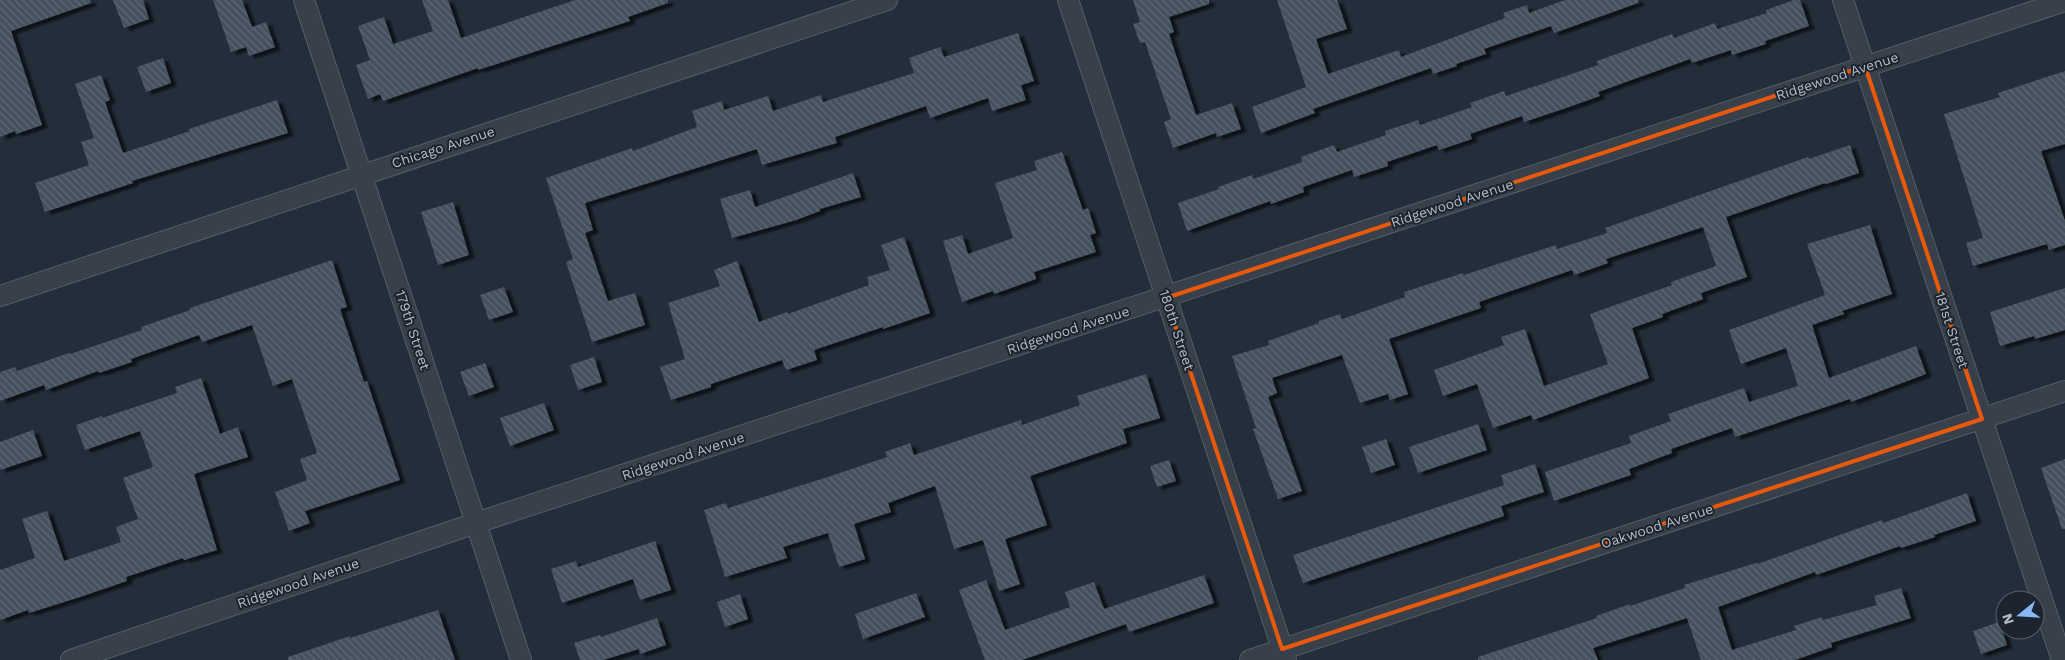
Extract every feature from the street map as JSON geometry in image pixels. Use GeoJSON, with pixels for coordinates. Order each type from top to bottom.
{"type":"FeatureCollection","features":[{"type":"Feature","properties":{"kind":"street","name":"179th Street"},"geometry":{"type":"LineString","coordinates":[[304,0],[520,660]]}},
{"type":"Feature","properties":{"kind":"street","name":"Chicago Avenue"},"geometry":{"type":"LineString","coordinates":[[0,296],[887,0]]}},
{"type":"Feature","properties":{"kind":"street","name":"180th Street"},"geometry":{"type":"LineString","coordinates":[[1068,0],[1284,655]]}},
{"type":"Feature","properties":{"kind":"street","name":"181st Street"},"geometry":{"type":"LineString","coordinates":[[1843,0],[2062,660]]}},
{"type":"Feature","properties":{"kind":"street","name":"Ridgewood Avenue"},"geometry":{"type":"LineString","coordinates":[[71,660],[476,523],[1166,298],[2065,1]]}},
{"type":"Feature","properties":{"kind":"street","name":"Oakwood Avenue"},"geometry":{"type":"LineString","coordinates":[[1250,660],[1284,655],[2065,391]]}},
{"type":"Feature","properties":{"kind":"highlighted area"},"geometry":{"type":"Polygon","coordinates":[[[1865,66],[1982,419],[1282,649],[1166,298],[1865,66]]]}},
{"type":"Feature","properties":{"kind":"building"},"geometry":{"type":"Polygon","coordinates":[[[0,0],[90,0],[91,3],[11,31],[42,125],[16,134],[15,131],[0,137],[0,0]]]}},
{"type":"Feature","properties":{"kind":"building"},"geometry":{"type":"Polygon","coordinates":[[[113,0],[143,0],[149,19],[124,28],[113,0]]]}},
{"type":"Feature","properties":{"kind":"building"},"geometry":{"type":"Polygon","coordinates":[[[213,0],[242,0],[252,27],[266,22],[275,47],[249,56],[246,47],[231,52],[213,0]]]}},
{"type":"Feature","properties":{"kind":"building"},"geometry":{"type":"Polygon","coordinates":[[[422,0],[448,0],[461,38],[575,0],[668,0],[668,3],[628,17],[630,21],[478,70],[478,68],[383,101],[380,94],[368,99],[356,65],[370,60],[358,26],[384,17],[393,44],[433,31],[422,0]]]}},
{"type":"Feature","properties":{"kind":"building"},"geometry":{"type":"Polygon","coordinates":[[[1133,0],[1209,0],[1209,4],[1169,17],[1174,32],[1169,34],[1196,115],[1232,103],[1241,129],[1217,137],[1216,133],[1173,148],[1164,122],[1171,119],[1145,42],[1140,43],[1133,24],[1140,22],[1133,0]]]}},
{"type":"Feature","properties":{"kind":"building"},"geometry":{"type":"Polygon","coordinates":[[[1277,0],[1337,0],[1347,29],[1316,39],[1328,74],[1399,50],[1401,57],[1505,18],[1503,13],[1527,5],[1529,13],[1565,0],[1638,0],[1638,3],[1554,33],[1551,26],[1484,49],[1486,54],[1456,64],[1457,66],[1433,74],[1431,68],[1313,109],[1315,113],[1261,133],[1252,107],[1306,87],[1277,0]]]}},
{"type":"Feature","properties":{"kind":"building"},"geometry":{"type":"Polygon","coordinates":[[[1794,0],[1800,0],[1809,26],[1765,41],[1766,44],[1732,55],[1731,50],[1692,63],[1690,59],[1598,92],[1600,96],[1566,108],[1524,122],[1522,116],[1470,134],[1472,139],[1439,150],[1437,145],[1387,162],[1388,166],[1354,177],[1352,170],[1303,187],[1304,192],[1271,204],[1270,201],[1187,231],[1178,203],[1219,189],[1218,187],[1252,175],[1253,179],[1302,162],[1301,157],[1334,145],[1337,152],[1386,135],[1385,131],[1418,120],[1420,125],[1472,107],[1470,103],[1504,91],[1506,96],[1548,82],[1598,65],[1597,61],[1672,34],[1674,38],[1715,23],[1717,29],[1767,13],[1766,10],[1794,0]]]}},
{"type":"Feature","properties":{"kind":"building"},"geometry":{"type":"Polygon","coordinates":[[[1018,33],[1034,81],[1021,85],[1026,100],[992,111],[988,98],[930,118],[926,106],[835,137],[837,143],[762,165],[757,149],[585,203],[593,230],[585,233],[608,301],[635,293],[645,325],[592,342],[566,262],[573,259],[546,178],[632,148],[633,151],[697,127],[692,111],[722,101],[724,110],[768,96],[773,111],[821,95],[823,102],[914,73],[909,58],[940,47],[944,57],[1018,33]]]}},
{"type":"Feature","properties":{"kind":"building"},"geometry":{"type":"Polygon","coordinates":[[[163,58],[171,83],[146,92],[137,67],[163,58]]]}},
{"type":"Feature","properties":{"kind":"building"},"geometry":{"type":"Polygon","coordinates":[[[2065,71],[2065,144],[2041,151],[2065,221],[2065,245],[2049,250],[2047,244],[1973,266],[1966,243],[1983,238],[1944,114],[2000,97],[1998,93],[2065,71]]]}},
{"type":"Feature","properties":{"kind":"building"},"geometry":{"type":"Polygon","coordinates":[[[101,75],[110,100],[105,102],[123,153],[277,100],[288,133],[132,181],[133,183],[45,212],[35,183],[89,165],[81,142],[94,138],[75,84],[101,75]]]}},
{"type":"Feature","properties":{"kind":"building"},"geometry":{"type":"Polygon","coordinates":[[[1850,145],[1859,173],[1726,217],[1747,277],[1701,293],[1703,299],[1662,314],[1663,317],[1632,328],[1649,378],[1533,420],[1531,415],[1493,428],[1477,384],[1443,396],[1434,370],[1504,345],[1501,337],[1525,329],[1544,386],[1608,364],[1590,314],[1672,285],[1671,282],[1716,266],[1703,227],[1606,259],[1608,263],[1574,275],[1572,270],[1479,302],[1481,308],[1389,339],[1408,394],[1390,400],[1388,394],[1360,403],[1342,355],[1272,378],[1277,393],[1268,397],[1302,491],[1278,499],[1253,429],[1256,428],[1232,356],[1269,345],[1268,341],[1319,323],[1319,321],[1340,314],[1342,319],[1405,297],[1404,292],[1556,245],[1557,249],[1607,233],[1605,228],[1808,157],[1809,159],[1850,145]]]}},
{"type":"Feature","properties":{"kind":"building"},"geometry":{"type":"Polygon","coordinates":[[[1062,152],[1083,210],[1088,208],[1096,233],[1090,235],[1096,252],[1034,272],[1036,279],[994,294],[993,291],[962,302],[943,241],[962,235],[968,254],[1013,238],[995,183],[1037,170],[1034,161],[1062,152]]]}},
{"type":"Feature","properties":{"kind":"building"},"geometry":{"type":"Polygon","coordinates":[[[853,173],[861,197],[820,209],[820,211],[796,220],[732,238],[720,199],[750,190],[755,207],[853,173]]]}},
{"type":"Feature","properties":{"kind":"building"},"geometry":{"type":"Polygon","coordinates":[[[453,202],[469,255],[438,265],[421,212],[453,202]]]}},
{"type":"Feature","properties":{"kind":"building"},"geometry":{"type":"Polygon","coordinates":[[[1870,225],[1892,294],[1842,311],[1844,314],[1812,325],[1829,378],[1916,346],[1926,374],[1851,402],[1850,399],[1735,437],[1732,428],[1671,449],[1672,453],[1629,469],[1631,475],[1554,501],[1545,472],[1631,443],[1629,436],[1671,421],[1668,414],[1744,388],[1749,402],[1798,386],[1786,348],[1741,364],[1729,330],[1825,295],[1807,244],[1870,225]]]}},
{"type":"Feature","properties":{"kind":"building"},"geometry":{"type":"Polygon","coordinates":[[[904,237],[930,313],[814,350],[817,360],[786,370],[782,360],[671,400],[660,367],[685,359],[668,303],[720,286],[714,270],[737,261],[759,322],[787,312],[788,314],[869,285],[867,277],[890,270],[881,245],[904,237]]]}},
{"type":"Feature","properties":{"kind":"building"},"geometry":{"type":"Polygon","coordinates":[[[332,260],[347,307],[340,309],[364,382],[367,381],[400,480],[305,511],[310,523],[289,531],[275,492],[307,480],[300,459],[317,453],[292,379],[273,386],[252,325],[202,342],[199,335],[131,359],[132,362],[99,373],[98,371],[46,390],[44,385],[0,401],[0,372],[15,367],[17,371],[142,330],[141,327],[190,310],[190,308],[332,260]]]}},
{"type":"Feature","properties":{"kind":"building"},"geometry":{"type":"Polygon","coordinates":[[[504,287],[513,312],[489,320],[480,295],[504,287]]]}},
{"type":"Feature","properties":{"kind":"building"},"geometry":{"type":"Polygon","coordinates":[[[2065,288],[2065,330],[2035,339],[2034,336],[2000,346],[1990,312],[2065,288]]]}},
{"type":"Feature","properties":{"kind":"building"},"geometry":{"type":"Polygon","coordinates":[[[594,357],[602,382],[578,390],[570,365],[594,357]]]}},
{"type":"Feature","properties":{"kind":"building"},"geometry":{"type":"Polygon","coordinates":[[[485,363],[494,387],[469,396],[460,372],[485,363]]]}},
{"type":"Feature","properties":{"kind":"building"},"geometry":{"type":"Polygon","coordinates":[[[1146,374],[1160,418],[1123,429],[1127,443],[1030,476],[1047,525],[1005,539],[1020,584],[999,591],[983,540],[954,549],[935,486],[888,503],[891,512],[854,524],[865,559],[839,567],[828,533],[783,547],[787,558],[725,577],[704,510],[726,503],[728,508],[825,478],[887,457],[885,452],[910,443],[914,455],[1021,420],[1022,425],[1080,405],[1077,396],[1146,374]]]}},
{"type":"Feature","properties":{"kind":"building"},"geometry":{"type":"Polygon","coordinates":[[[201,378],[220,434],[238,427],[248,457],[194,474],[217,550],[184,560],[183,558],[126,577],[127,581],[80,597],[29,613],[28,610],[0,620],[0,570],[35,558],[22,519],[47,511],[64,561],[121,542],[116,527],[138,519],[123,478],[153,467],[140,431],[85,450],[76,425],[177,393],[175,387],[201,378]]]}},
{"type":"Feature","properties":{"kind":"building"},"geometry":{"type":"Polygon","coordinates":[[[544,403],[554,430],[510,446],[500,418],[544,403]]]}},
{"type":"Feature","properties":{"kind":"building"},"geometry":{"type":"Polygon","coordinates":[[[1478,424],[1487,450],[1418,473],[1409,447],[1478,424]]]}},
{"type":"Feature","properties":{"kind":"building"},"geometry":{"type":"Polygon","coordinates":[[[33,430],[42,456],[0,470],[0,442],[33,430]]]}},
{"type":"Feature","properties":{"kind":"building"},"geometry":{"type":"Polygon","coordinates":[[[1386,439],[1395,465],[1371,473],[1362,447],[1386,439]]]}},
{"type":"Feature","properties":{"kind":"building"},"geometry":{"type":"Polygon","coordinates":[[[2065,459],[2065,529],[2062,529],[2041,468],[2065,459]]]}},
{"type":"Feature","properties":{"kind":"building"},"geometry":{"type":"Polygon","coordinates":[[[1169,460],[1176,481],[1157,487],[1150,466],[1169,460]]]}},
{"type":"Feature","properties":{"kind":"building"},"geometry":{"type":"Polygon","coordinates":[[[1535,464],[1544,492],[1501,506],[1504,516],[1303,583],[1293,555],[1504,485],[1501,475],[1535,464]]]}},
{"type":"Feature","properties":{"kind":"building"},"geometry":{"type":"Polygon","coordinates":[[[1967,493],[1976,521],[1934,535],[1935,537],[1901,548],[1900,546],[1816,575],[1815,572],[1718,607],[1732,650],[1796,630],[1794,626],[1822,617],[1823,620],[1877,605],[1874,596],[1901,588],[1911,618],[1831,643],[1832,647],[1795,660],[1701,660],[1687,618],[1593,648],[1598,660],[1478,660],[1478,657],[1597,618],[1596,616],[1630,604],[1630,606],[1685,588],[1684,585],[1757,564],[1882,520],[1883,523],[1967,493]]]}},
{"type":"Feature","properties":{"kind":"building"},"geometry":{"type":"Polygon","coordinates":[[[655,541],[671,590],[640,600],[633,579],[562,603],[551,569],[576,561],[578,567],[655,541]]]}},
{"type":"Feature","properties":{"kind":"building"},"geometry":{"type":"Polygon","coordinates":[[[1204,575],[1214,603],[1129,632],[1126,624],[1022,660],[985,660],[959,590],[986,580],[1005,630],[1070,607],[1065,592],[1094,582],[1104,609],[1204,575]]]}},
{"type":"Feature","properties":{"kind":"building"},"geometry":{"type":"Polygon","coordinates":[[[916,593],[925,617],[863,639],[855,614],[916,593]]]}},
{"type":"Feature","properties":{"kind":"building"},"geometry":{"type":"Polygon","coordinates":[[[740,594],[748,619],[725,627],[717,602],[740,594]]]}},
{"type":"Feature","properties":{"kind":"building"},"geometry":{"type":"Polygon","coordinates":[[[438,610],[455,660],[288,660],[288,657],[350,636],[350,638],[438,610]]]}},
{"type":"Feature","properties":{"kind":"building"},"geometry":{"type":"Polygon","coordinates":[[[657,618],[666,645],[640,654],[639,649],[603,660],[580,660],[574,643],[600,635],[601,637],[657,618]]]}},
{"type":"Feature","properties":{"kind":"building"},"geometry":{"type":"Polygon","coordinates":[[[1995,623],[1995,640],[2005,640],[2007,645],[1981,654],[1973,631],[1995,623]]]}}]}
